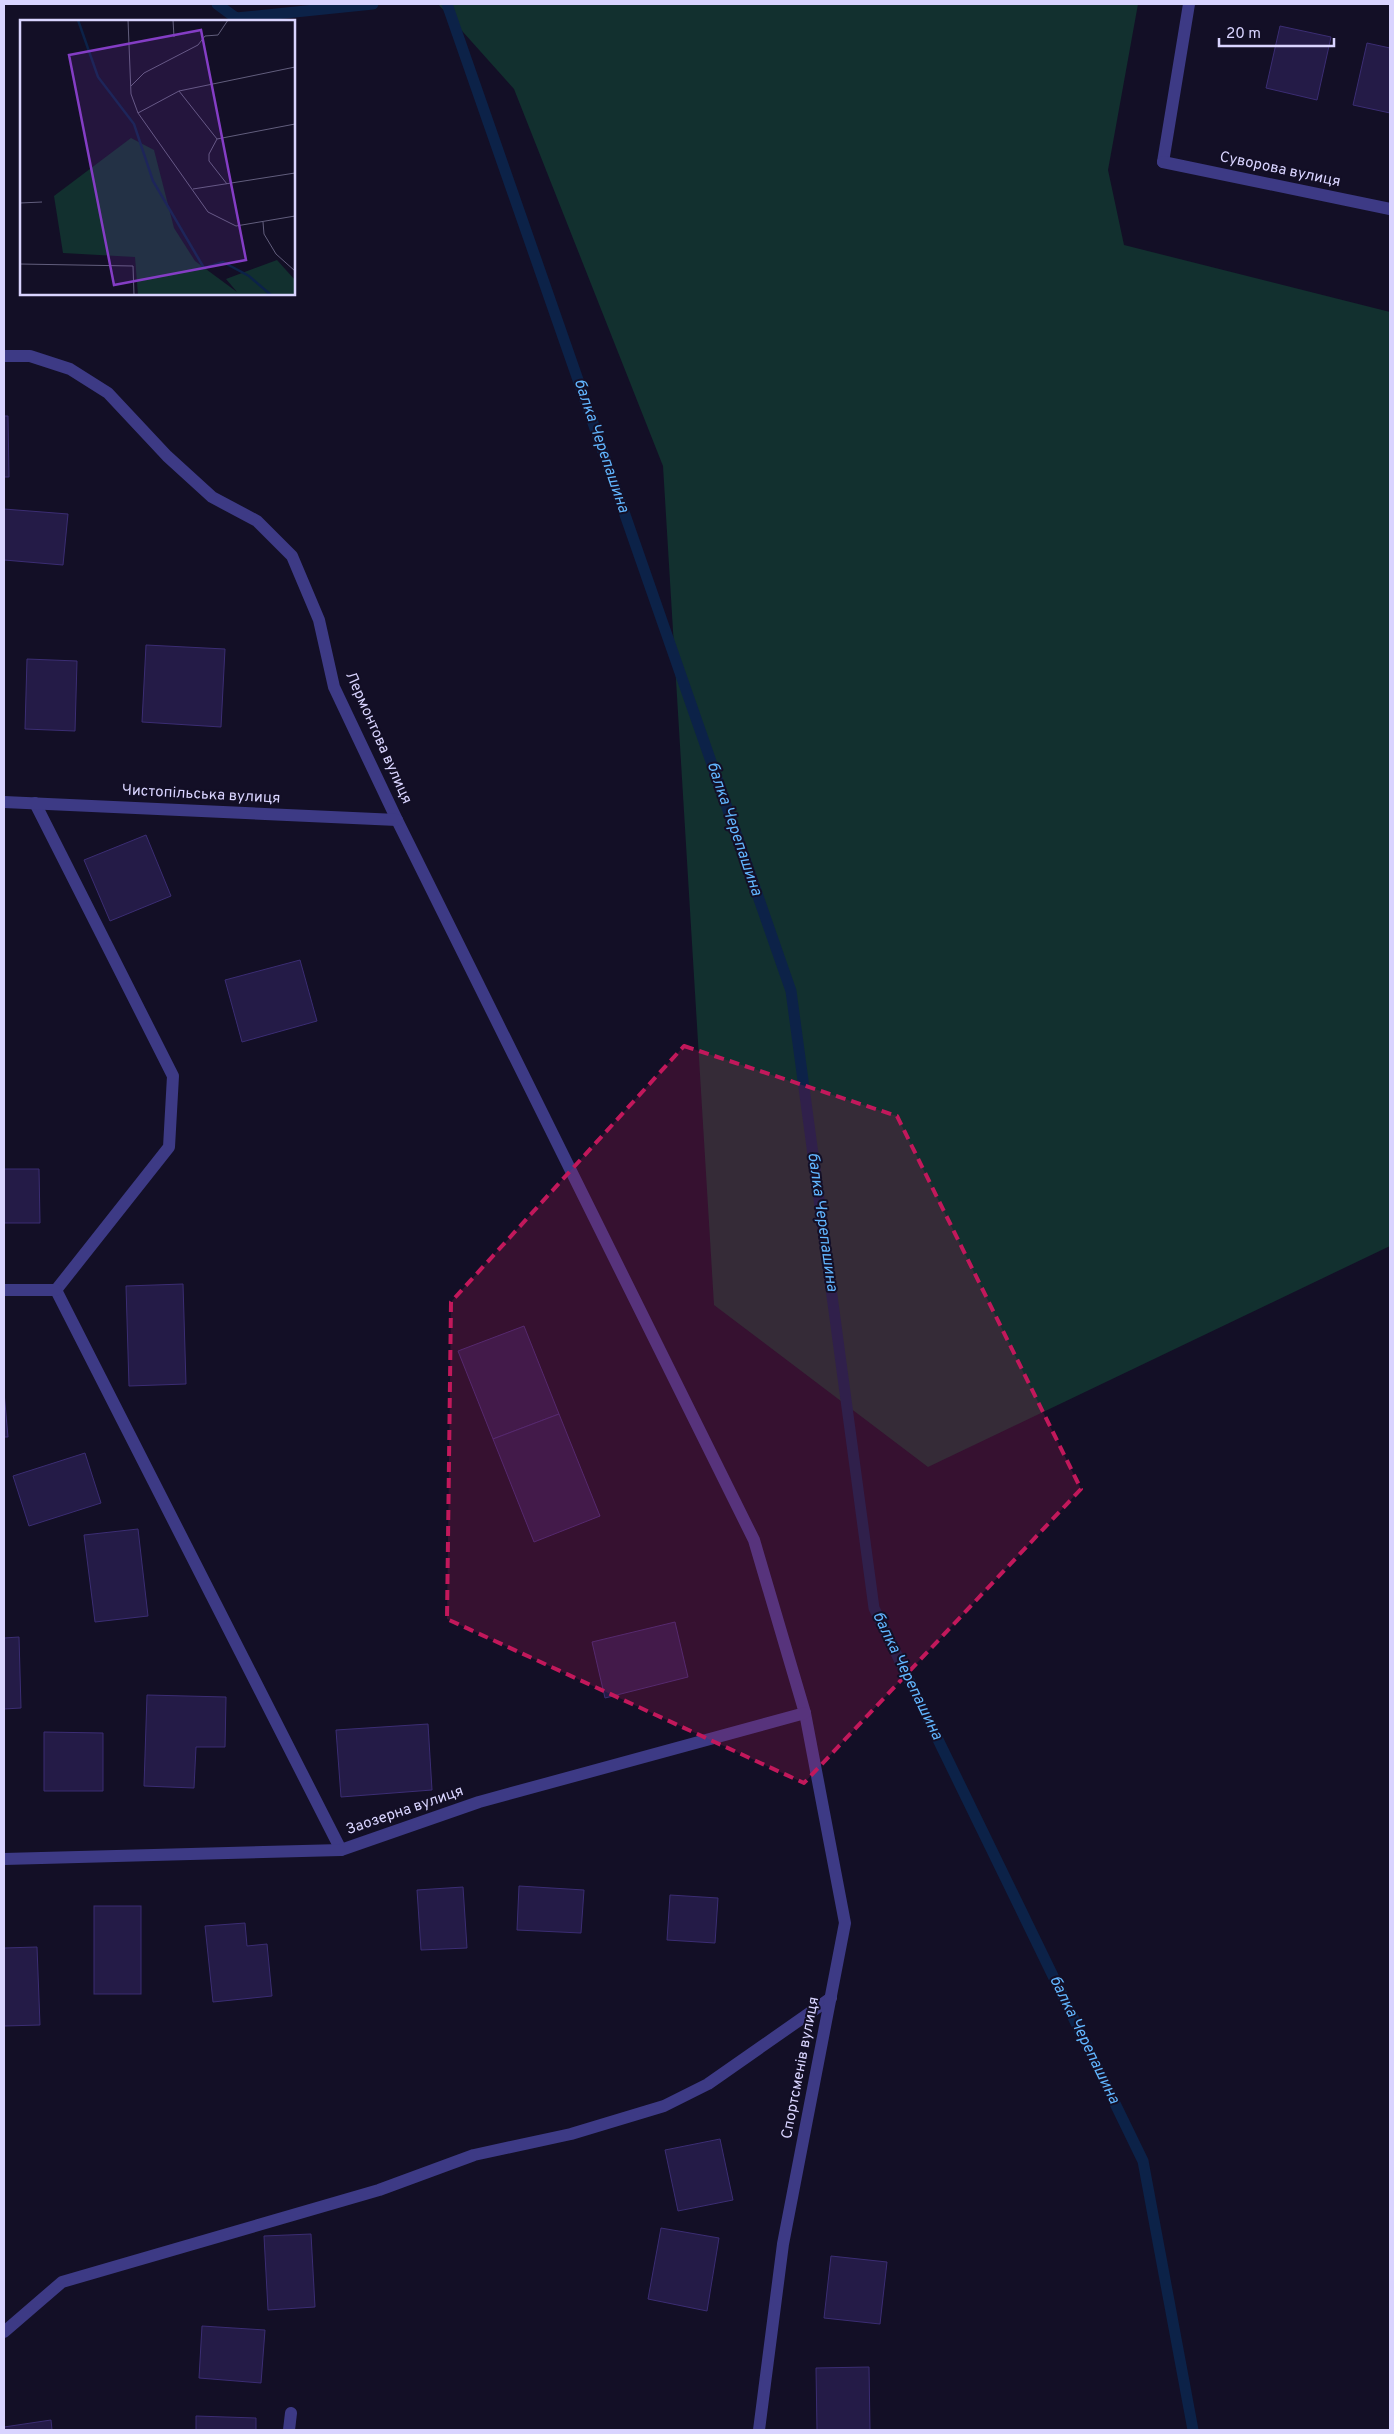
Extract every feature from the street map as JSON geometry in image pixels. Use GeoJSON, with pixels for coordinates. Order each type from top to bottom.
{"type":"FeatureCollection","features":[{"type":"Feature","properties":{"kind":"street","name":"Суворова вулиця"},"geometry":{"type":"LineString","coordinates":[[1189,4],[1163,162],[1390,209]]}},
{"type":"Feature","properties":{"kind":"street","name":"Лермонтова вулиця"},"geometry":{"type":"LineString","coordinates":[[4,356],[30,356],[70,369],[108,393],[167,456],[212,497],[256,521],[292,556],[319,620],[334,686],[398,820],[754,1540],[804,1713]]}},
{"type":"Feature","properties":{"kind":"street","name":"Чистопільська вулиця"},"geometry":{"type":"LineString","coordinates":[[4,802],[398,820]]}},
{"type":"Feature","properties":{"kind":"street"},"geometry":{"type":"LineString","coordinates":[[35,803],[174,1076],[169,1147],[56,1290]]}},
{"type":"Feature","properties":{"kind":"street"},"geometry":{"type":"LineString","coordinates":[[4,1290],[56,1290]]}},
{"type":"Feature","properties":{"kind":"street"},"geometry":{"type":"LineString","coordinates":[[56,1290],[341,1850]]}},
{"type":"Feature","properties":{"kind":"street","name":"Заозерна вулиця"},"geometry":{"type":"LineString","coordinates":[[4,1859],[341,1850],[479,1802],[804,1713]]}},
{"type":"Feature","properties":{"kind":"street","name":"Спортсменів вулиця"},"geometry":{"type":"LineString","coordinates":[[759,2430],[783,2244],[845,1922],[804,1713]]}},
{"type":"Feature","properties":{"kind":"street"},"geometry":{"type":"LineString","coordinates":[[4,2332],[62,2282],[379,2190],[474,2155],[571,2134],[664,2106],[708,2084],[830,1998]]}},
{"type":"Feature","properties":{"kind":"street"},"geometry":{"type":"LineString","coordinates":[[289,2430],[291,2413]]}},
{"type":"Feature","properties":{"kind":"highlighted area"},"geometry":{"type":"Polygon","coordinates":[[[684,1046],[897,1116],[1081,1489],[804,1783],[447,1619],[451,1302],[684,1046]]]}},
{"type":"Feature","properties":{"kind":"green space"},"geometry":{"type":"Polygon","coordinates":[[[438,4],[1138,4],[1108,170],[1124,245],[1390,312],[1390,1246],[928,1467],[714,1305],[663,466],[514,89],[438,4]]]}},
{"type":"Feature","properties":{"kind":"building"},"geometry":{"type":"Polygon","coordinates":[[[1280,26],[1331,37],[1317,100],[1266,88],[1280,26]]]}},
{"type":"Feature","properties":{"kind":"building"},"geometry":{"type":"Polygon","coordinates":[[[1367,43],[1390,48],[1390,113],[1353,105],[1367,43]]]}},
{"type":"Feature","properties":{"kind":"building"},"geometry":{"type":"Polygon","coordinates":[[[4,416],[8,416],[9,477],[4,477],[4,416]]]}},
{"type":"Feature","properties":{"kind":"building"},"geometry":{"type":"Polygon","coordinates":[[[4,509],[68,514],[63,565],[4,560],[4,509]]]}},
{"type":"Feature","properties":{"kind":"building"},"geometry":{"type":"Polygon","coordinates":[[[146,645],[225,649],[221,727],[142,722],[146,645]]]}},
{"type":"Feature","properties":{"kind":"building"},"geometry":{"type":"Polygon","coordinates":[[[27,659],[77,661],[75,731],[25,729],[27,659]]]}},
{"type":"Feature","properties":{"kind":"building"},"geometry":{"type":"Polygon","coordinates":[[[146,835],[171,896],[110,921],[84,860],[146,835]]]}},
{"type":"Feature","properties":{"kind":"building"},"geometry":{"type":"Polygon","coordinates":[[[300,960],[317,1021],[242,1042],[225,980],[300,960]]]}},
{"type":"Feature","properties":{"kind":"building"},"geometry":{"type":"Polygon","coordinates":[[[4,1169],[39,1169],[40,1223],[4,1223],[4,1169]]]}},
{"type":"Feature","properties":{"kind":"building"},"geometry":{"type":"Polygon","coordinates":[[[183,1284],[186,1384],[129,1386],[126,1286],[183,1284]]]}},
{"type":"Feature","properties":{"kind":"building"},"geometry":{"type":"Polygon","coordinates":[[[524,1326],[559,1414],[493,1439],[458,1351],[524,1326]]]}},
{"type":"Feature","properties":{"kind":"building"},"geometry":{"type":"Polygon","coordinates":[[[4,1392],[8,1437],[4,1437],[4,1392]]]}},
{"type":"Feature","properties":{"kind":"building"},"geometry":{"type":"Polygon","coordinates":[[[559,1414],[600,1516],[534,1542],[493,1439],[559,1414]]]}},
{"type":"Feature","properties":{"kind":"building"},"geometry":{"type":"Polygon","coordinates":[[[85,1453],[101,1503],[29,1526],[13,1476],[85,1453]]]}},
{"type":"Feature","properties":{"kind":"building"},"geometry":{"type":"Polygon","coordinates":[[[138,1529],[148,1616],[95,1622],[84,1535],[138,1529]]]}},
{"type":"Feature","properties":{"kind":"building"},"geometry":{"type":"Polygon","coordinates":[[[675,1622],[688,1677],[605,1698],[592,1642],[675,1622]]]}},
{"type":"Feature","properties":{"kind":"building"},"geometry":{"type":"Polygon","coordinates":[[[19,1637],[21,1708],[4,1709],[4,1638],[19,1637]]]}},
{"type":"Feature","properties":{"kind":"building"},"geometry":{"type":"Polygon","coordinates":[[[147,1695],[226,1697],[225,1747],[196,1747],[194,1788],[144,1786],[147,1695]]]}},
{"type":"Feature","properties":{"kind":"building"},"geometry":{"type":"Polygon","coordinates":[[[428,1724],[432,1790],[341,1797],[336,1730],[428,1724]]]}},
{"type":"Feature","properties":{"kind":"building"},"geometry":{"type":"Polygon","coordinates":[[[44,1732],[103,1733],[103,1791],[44,1791],[44,1732]]]}},
{"type":"Feature","properties":{"kind":"building"},"geometry":{"type":"Polygon","coordinates":[[[519,1886],[584,1890],[581,1933],[517,1930],[519,1886]]]}},
{"type":"Feature","properties":{"kind":"building"},"geometry":{"type":"Polygon","coordinates":[[[463,1887],[467,1948],[421,1950],[417,1890],[463,1887]]]}},
{"type":"Feature","properties":{"kind":"building"},"geometry":{"type":"Polygon","coordinates":[[[670,1895],[718,1898],[715,1943],[667,1940],[670,1895]]]}},
{"type":"Feature","properties":{"kind":"building"},"geometry":{"type":"Polygon","coordinates":[[[94,1906],[141,1906],[141,1994],[94,1994],[94,1906]]]}},
{"type":"Feature","properties":{"kind":"building"},"geometry":{"type":"Polygon","coordinates":[[[245,1923],[247,1946],[267,1944],[272,1996],[213,2002],[205,1926],[245,1923]]]}},
{"type":"Feature","properties":{"kind":"building"},"geometry":{"type":"Polygon","coordinates":[[[37,1947],[40,2025],[4,2026],[4,1948],[37,1947]]]}},
{"type":"Feature","properties":{"kind":"building"},"geometry":{"type":"Polygon","coordinates":[[[720,2139],[733,2200],[678,2211],[665,2150],[720,2139]]]}},
{"type":"Feature","properties":{"kind":"building"},"geometry":{"type":"Polygon","coordinates":[[[661,2228],[719,2238],[707,2311],[648,2299],[661,2228]]]}},
{"type":"Feature","properties":{"kind":"building"},"geometry":{"type":"Polygon","coordinates":[[[311,2234],[315,2307],[268,2310],[264,2236],[311,2234]]]}},
{"type":"Feature","properties":{"kind":"building"},"geometry":{"type":"Polygon","coordinates":[[[831,2256],[887,2262],[880,2324],[824,2318],[831,2256]]]}},
{"type":"Feature","properties":{"kind":"building"},"geometry":{"type":"Polygon","coordinates":[[[202,2326],[265,2330],[261,2383],[199,2378],[202,2326]]]}},
{"type":"Feature","properties":{"kind":"building"},"geometry":{"type":"Polygon","coordinates":[[[869,2367],[870,2430],[817,2430],[816,2368],[869,2367]]]}},
{"type":"Feature","properties":{"kind":"building"},"geometry":{"type":"Polygon","coordinates":[[[196,2416],[256,2418],[256,2430],[196,2430],[196,2416]]]}},
{"type":"Feature","properties":{"kind":"building"},"geometry":{"type":"Polygon","coordinates":[[[51,2420],[52,2430],[4,2430],[4,2427],[51,2420]]]}},
{"type":"Feature","properties":{"kind":"waterway","name":"балка Черепашина"},"geometry":{"type":"LineString","coordinates":[[217,4],[236,18],[373,4]]}},
{"type":"Feature","properties":{"kind":"waterway","name":"балка Черепашина"},"geometry":{"type":"LineString","coordinates":[[447,4],[791,991],[874,1608],[1143,2161],[1193,2430]]}}]}
